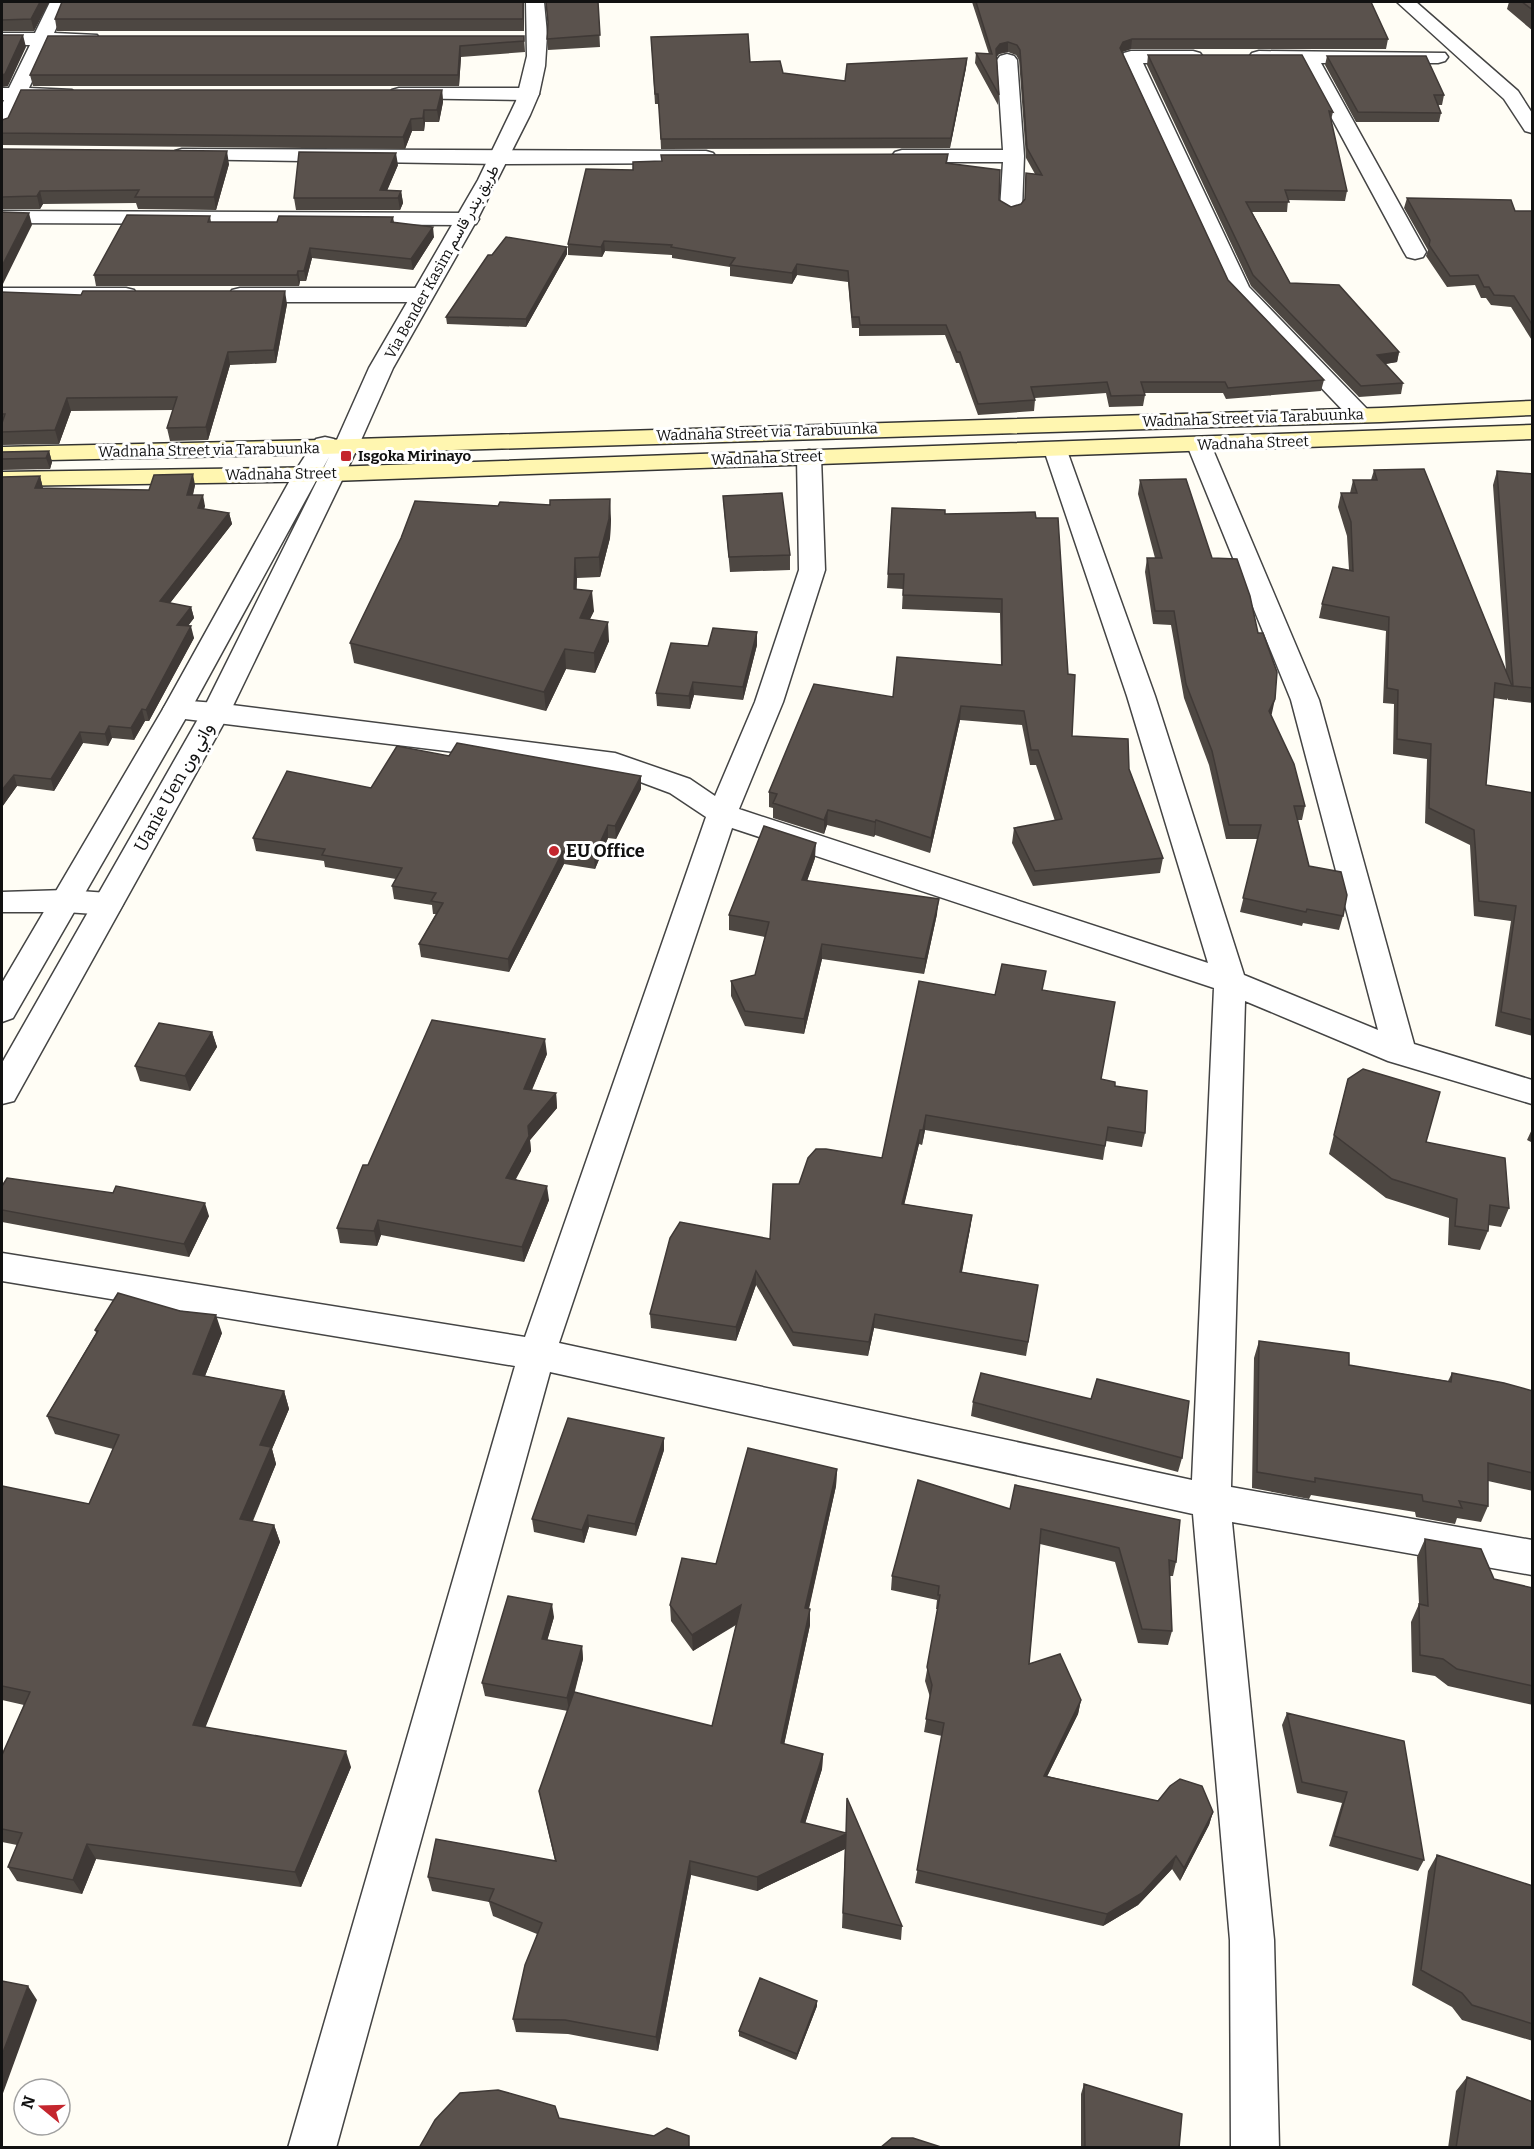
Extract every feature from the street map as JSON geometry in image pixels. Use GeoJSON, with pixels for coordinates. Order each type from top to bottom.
{"type":"FeatureCollection","features":[{"type":"Feature","properties":{"kind":"main road","name":"Wadnaha Street via Tarabuunka"},"geometry":{"type":"LineString","coordinates":[[2,454],[326,460],[1533,408]]}},
{"type":"Feature","properties":{"kind":"main road","name":"Wadnaha Street"},"geometry":{"type":"LineString","coordinates":[[2,479],[326,460],[809,457],[1199,446],[1533,432]]}},
{"type":"Feature","properties":{"kind":"street"},"geometry":{"type":"LineString","coordinates":[[2,125],[8,94],[41,39],[58,2]]}},
{"type":"Feature","properties":{"kind":"street","name":"Via Bender Kasim طريق بندر قاسم"},"geometry":{"type":"LineString","coordinates":[[326,460],[357,415],[420,294],[468,219],[500,158],[529,94],[538,39],[535,2]]}},
{"type":"Feature","properties":{"kind":"street"},"geometry":{"type":"LineString","coordinates":[[1406,2],[1510,95],[1533,127]]}},
{"type":"Feature","properties":{"kind":"street"},"geometry":{"type":"LineString","coordinates":[[2,39],[112,39]]}},
{"type":"Feature","properties":{"kind":"street"},"geometry":{"type":"LineString","coordinates":[[515,39],[538,39]]}},
{"type":"Feature","properties":{"kind":"street"},"geometry":{"type":"LineString","coordinates":[[1214,57],[1131,57],[1239,290],[1360,415]]}},
{"type":"Feature","properties":{"kind":"street"},"geometry":{"type":"LineString","coordinates":[[1237,57],[1438,57]]}},
{"type":"Feature","properties":{"kind":"street"},"geometry":{"type":"LineString","coordinates":[[1308,57],[1415,252]]}},
{"type":"Feature","properties":{"kind":"street"},"geometry":{"type":"LineString","coordinates":[[1007,60],[1014,156],[1011,209]]}},
{"type":"Feature","properties":{"kind":"street"},"geometry":{"type":"LineString","coordinates":[[8,94],[87,94]]}},
{"type":"Feature","properties":{"kind":"street"},"geometry":{"type":"LineString","coordinates":[[386,94],[529,94]]}},
{"type":"Feature","properties":{"kind":"street"},"geometry":{"type":"LineString","coordinates":[[168,155],[500,158],[727,157]]}},
{"type":"Feature","properties":{"kind":"street"},"geometry":{"type":"LineString","coordinates":[[883,156],[1014,156]]}},
{"type":"Feature","properties":{"kind":"street"},"geometry":{"type":"LineString","coordinates":[[2,218],[468,219]]}},
{"type":"Feature","properties":{"kind":"street"},"geometry":{"type":"LineString","coordinates":[[217,295],[420,294]]}},
{"type":"Feature","properties":{"kind":"street"},"geometry":{"type":"LineString","coordinates":[[2,295],[145,295]]}},
{"type":"Feature","properties":{"kind":"street"},"geometry":{"type":"LineString","coordinates":[[1199,446],[1305,700],[1400,1052]]}},
{"type":"Feature","properties":{"kind":"street"},"geometry":{"type":"LineString","coordinates":[[1056,450],[1141,696],[1230,982],[1211,1501],[1252,1940],[1255,2148]]}},
{"type":"Feature","properties":{"kind":"street"},"geometry":{"type":"LineString","coordinates":[[312,2148],[537,1354],[722,814],[769,702],[812,570],[809,457]]}},
{"type":"Feature","properties":{"kind":"street","name":"Uanie Uen واني ون"},"geometry":{"type":"LineString","coordinates":[[2,1010],[177,709],[326,460]]}},
{"type":"Feature","properties":{"kind":"street","name":"Uanie Uen واني ون"},"geometry":{"type":"LineString","coordinates":[[2,1092],[216,712],[326,460]]}},
{"type":"Feature","properties":{"kind":"street"},"geometry":{"type":"LineString","coordinates":[[177,709],[615,762],[680,786],[722,814],[1230,982],[1400,1052],[1533,1092]]}},
{"type":"Feature","properties":{"kind":"street"},"geometry":{"type":"LineString","coordinates":[[2,902],[66,901],[108,904]]}},
{"type":"Feature","properties":{"kind":"street"},"geometry":{"type":"LineString","coordinates":[[2,1267],[537,1354],[1211,1501],[1533,1557]]}},
{"type":"Feature","properties":{"kind":"building"},"geometry":{"type":"Polygon","coordinates":[[[2,2],[40,2],[31,19],[2,20],[2,2]]]}},
{"type":"Feature","properties":{"kind":"building"},"geometry":{"type":"Polygon","coordinates":[[[62,2],[523,2],[523,19],[55,19],[62,2]]]}},
{"type":"Feature","properties":{"kind":"building"},"geometry":{"type":"Polygon","coordinates":[[[546,2],[598,2],[600,35],[547,39],[546,2]]]}},
{"type":"Feature","properties":{"kind":"building"},"geometry":{"type":"Polygon","coordinates":[[[976,2],[1371,2],[1388,39],[1132,39],[1123,42],[1120,48],[1228,280],[1324,380],[1228,388],[1225,382],[1141,382],[1145,395],[1111,396],[1107,382],[1031,387],[1035,400],[978,404],[960,352],[957,352],[946,325],[860,325],[859,317],[852,317],[848,271],[797,264],[792,273],[730,265],[735,258],[671,247],[672,245],[604,241],[601,247],[568,244],[586,169],[633,170],[633,162],[662,161],[661,155],[948,154],[946,163],[1000,170],[999,200],[1011,207],[1021,204],[1025,199],[1026,173],[1042,175],[1027,148],[1020,50],[1017,45],[1008,42],[1000,44],[996,49],[999,95],[976,53],[992,54],[976,2]]]}},
{"type":"Feature","properties":{"kind":"building"},"geometry":{"type":"Polygon","coordinates":[[[1522,2],[1533,2],[1533,10],[1522,2]]]}},
{"type":"Feature","properties":{"kind":"building"},"geometry":{"type":"Polygon","coordinates":[[[748,34],[750,62],[780,61],[783,73],[845,81],[847,64],[967,58],[951,138],[661,139],[651,37],[748,34]]]}},
{"type":"Feature","properties":{"kind":"building"},"geometry":{"type":"Polygon","coordinates":[[[2,35],[23,35],[5,74],[2,75],[2,35]]]}},
{"type":"Feature","properties":{"kind":"building"},"geometry":{"type":"Polygon","coordinates":[[[48,36],[524,36],[524,41],[460,46],[458,75],[30,75],[48,36]]]}},
{"type":"Feature","properties":{"kind":"building"},"geometry":{"type":"Polygon","coordinates":[[[1148,55],[1302,55],[1333,112],[1329,111],[1347,191],[1285,190],[1289,202],[1246,202],[1290,283],[1339,285],[1399,352],[1377,355],[1403,383],[1361,386],[1253,275],[1148,55]]]}},
{"type":"Feature","properties":{"kind":"building"},"geometry":{"type":"Polygon","coordinates":[[[1327,56],[1426,56],[1444,95],[1434,95],[1441,113],[1358,112],[1327,56]]]}},
{"type":"Feature","properties":{"kind":"building"},"geometry":{"type":"Polygon","coordinates":[[[21,90],[442,90],[437,110],[424,110],[423,118],[411,119],[403,137],[2,133],[2,120],[8,118],[21,90]]]}},
{"type":"Feature","properties":{"kind":"building"},"geometry":{"type":"Polygon","coordinates":[[[2,149],[227,151],[214,197],[135,197],[139,190],[40,191],[37,196],[2,197],[2,149]]]}},
{"type":"Feature","properties":{"kind":"building"},"geometry":{"type":"Polygon","coordinates":[[[299,152],[396,153],[380,190],[401,191],[398,198],[294,198],[299,152]]]}},
{"type":"Feature","properties":{"kind":"building"},"geometry":{"type":"Polygon","coordinates":[[[1407,198],[1511,200],[1515,211],[1533,211],[1533,326],[1514,296],[1494,295],[1489,287],[1484,287],[1478,275],[1450,276],[1429,245],[1430,240],[1407,198]]]}},
{"type":"Feature","properties":{"kind":"building"},"geometry":{"type":"Polygon","coordinates":[[[2,212],[29,213],[2,266],[2,212]]]}},
{"type":"Feature","properties":{"kind":"building"},"geometry":{"type":"Polygon","coordinates":[[[127,215],[210,216],[208,222],[277,222],[279,216],[393,217],[391,222],[433,227],[411,259],[310,248],[304,271],[298,271],[297,275],[94,275],[127,215]]]}},
{"type":"Feature","properties":{"kind":"building"},"geometry":{"type":"Polygon","coordinates":[[[506,237],[567,247],[526,319],[446,317],[488,255],[492,255],[506,237]]]}},
{"type":"Feature","properties":{"kind":"building"},"geometry":{"type":"Polygon","coordinates":[[[83,291],[285,291],[274,350],[228,352],[206,427],[167,428],[177,397],[67,398],[55,430],[2,432],[5,414],[2,414],[2,292],[81,295],[83,291]]]}},
{"type":"Feature","properties":{"kind":"building"},"geometry":{"type":"Polygon","coordinates":[[[49,451],[46,458],[2,459],[2,452],[49,451]]]}},
{"type":"Feature","properties":{"kind":"building"},"geometry":{"type":"Polygon","coordinates":[[[1424,469],[1512,686],[1495,683],[1486,785],[1533,793],[1533,1020],[1501,1012],[1516,906],[1479,901],[1474,830],[1429,808],[1431,744],[1397,739],[1398,690],[1387,688],[1389,617],[1322,604],[1333,567],[1353,571],[1351,522],[1341,493],[1357,493],[1353,480],[1377,480],[1374,470],[1424,469]]]}},
{"type":"Feature","properties":{"kind":"building"},"geometry":{"type":"Polygon","coordinates":[[[1497,471],[1533,474],[1533,688],[1513,686],[1497,471]]]}},
{"type":"Feature","properties":{"kind":"building"},"geometry":{"type":"Polygon","coordinates":[[[193,474],[187,495],[203,495],[198,508],[229,513],[160,601],[191,607],[177,625],[191,626],[146,710],[142,709],[131,728],[109,726],[105,734],[80,732],[51,779],[14,775],[2,790],[2,477],[40,476],[35,488],[149,490],[154,475],[193,474]]]}},
{"type":"Feature","properties":{"kind":"building"},"geometry":{"type":"Polygon","coordinates":[[[1186,479],[1212,558],[1237,559],[1250,596],[1258,633],[1263,633],[1277,672],[1275,699],[1269,711],[1294,764],[1305,806],[1294,806],[1309,866],[1341,872],[1347,895],[1343,916],[1307,909],[1306,912],[1243,898],[1261,825],[1229,825],[1212,751],[1186,684],[1174,611],[1155,611],[1147,558],[1162,558],[1140,480],[1186,479]]]}},
{"type":"Feature","properties":{"kind":"building"},"geometry":{"type":"Polygon","coordinates":[[[782,493],[790,555],[729,557],[723,496],[782,493]]]}},
{"type":"Feature","properties":{"kind":"building"},"geometry":{"type":"Polygon","coordinates":[[[610,499],[609,519],[599,557],[575,558],[574,589],[592,591],[580,618],[608,622],[594,653],[565,649],[544,692],[350,643],[401,538],[415,501],[498,506],[500,502],[550,505],[550,500],[610,499]]]}},
{"type":"Feature","properties":{"kind":"building"},"geometry":{"type":"Polygon","coordinates":[[[892,508],[945,510],[945,514],[1035,512],[1036,518],[1058,518],[1068,674],[1075,675],[1072,736],[1128,739],[1129,769],[1163,858],[1035,871],[1014,828],[1062,819],[1038,750],[1031,750],[1024,711],[961,706],[931,838],[876,820],[875,822],[828,810],[824,820],[773,803],[777,794],[769,792],[814,684],[893,697],[897,657],[1002,665],[1002,599],[903,595],[904,574],[888,574],[892,508]]]}},
{"type":"Feature","properties":{"kind":"building"},"geometry":{"type":"Polygon","coordinates":[[[713,628],[757,632],[743,687],[693,682],[689,696],[656,693],[671,643],[708,646],[713,628]]]}},
{"type":"Feature","properties":{"kind":"building"},"geometry":{"type":"Polygon","coordinates":[[[457,743],[641,776],[615,826],[608,825],[594,856],[563,851],[508,959],[419,944],[443,903],[431,901],[436,893],[392,886],[402,868],[322,855],[325,849],[253,838],[287,771],[371,788],[397,746],[449,756],[457,743]]]}},
{"type":"Feature","properties":{"kind":"building"},"geometry":{"type":"Polygon","coordinates":[[[764,826],[816,843],[802,880],[939,899],[925,959],[822,944],[804,1019],[745,1011],[731,981],[755,975],[769,922],[729,915],[764,826]]]}},
{"type":"Feature","properties":{"kind":"building"},"geometry":{"type":"Polygon","coordinates":[[[1002,964],[1046,971],[1042,990],[1115,1002],[1101,1079],[1115,1082],[1115,1086],[1147,1091],[1145,1133],[1108,1127],[1105,1146],[926,1115],[923,1130],[920,1130],[902,1204],[972,1215],[960,1272],[1038,1285],[1028,1342],[875,1314],[869,1342],[793,1332],[756,1271],[736,1327],[650,1314],[670,1238],[680,1222],[770,1239],[773,1184],[799,1184],[808,1158],[816,1149],[882,1158],[919,981],[995,995],[1002,964]]]}},
{"type":"Feature","properties":{"kind":"building"},"geometry":{"type":"Polygon","coordinates":[[[432,1020],[545,1039],[524,1089],[556,1093],[528,1126],[529,1136],[506,1178],[547,1186],[522,1247],[378,1220],[374,1231],[337,1228],[363,1165],[368,1165],[432,1020]]]}},
{"type":"Feature","properties":{"kind":"building"},"geometry":{"type":"Polygon","coordinates":[[[159,1023],[212,1032],[185,1076],[135,1066],[159,1023]]]}},
{"type":"Feature","properties":{"kind":"building"},"geometry":{"type":"Polygon","coordinates":[[[1363,1069],[1440,1092],[1426,1142],[1505,1158],[1509,1208],[1490,1205],[1488,1231],[1455,1226],[1457,1199],[1392,1179],[1334,1135],[1348,1079],[1363,1069]]]}},
{"type":"Feature","properties":{"kind":"building"},"geometry":{"type":"Polygon","coordinates":[[[7,1178],[113,1193],[116,1186],[205,1203],[184,1244],[2,1210],[2,1186],[7,1178]]]}},
{"type":"Feature","properties":{"kind":"building"},"geometry":{"type":"Polygon","coordinates":[[[118,1293],[180,1311],[216,1315],[193,1374],[284,1391],[260,1445],[271,1447],[240,1519],[274,1525],[193,1725],[346,1751],[295,1872],[87,1844],[73,1880],[8,1867],[22,1833],[2,1829],[2,1755],[30,1692],[2,1686],[2,1486],[89,1504],[119,1435],[47,1416],[118,1293]]]}},
{"type":"Feature","properties":{"kind":"building"},"geometry":{"type":"Polygon","coordinates":[[[1259,1341],[1349,1353],[1349,1365],[1451,1382],[1452,1373],[1533,1391],[1533,1473],[1488,1463],[1488,1506],[1459,1501],[1462,1508],[1423,1501],[1422,1495],[1315,1478],[1315,1482],[1257,1472],[1259,1341]]]}},
{"type":"Feature","properties":{"kind":"building"},"geometry":{"type":"Polygon","coordinates":[[[981,1373],[1091,1399],[1097,1379],[1189,1401],[1182,1458],[973,1402],[981,1373]]]}},
{"type":"Feature","properties":{"kind":"building"},"geometry":{"type":"Polygon","coordinates":[[[568,1418],[664,1438],[635,1524],[588,1515],[582,1530],[532,1519],[568,1418]]]}},
{"type":"Feature","properties":{"kind":"building"},"geometry":{"type":"Polygon","coordinates":[[[748,1448],[837,1469],[805,1608],[810,1609],[781,1743],[823,1754],[801,1822],[846,1833],[847,1798],[902,1926],[843,1913],[846,1834],[757,1877],[690,1861],[656,2037],[565,2020],[513,2019],[525,1965],[542,1923],[489,1901],[494,1889],[428,1877],[436,1839],[556,1861],[539,1791],[574,1692],[712,1726],[741,1605],[692,1635],[670,1605],[682,1558],[716,1564],[748,1448]]]}},
{"type":"Feature","properties":{"kind":"building"},"geometry":{"type":"Polygon","coordinates":[[[918,1480],[1010,1509],[1015,1485],[1180,1520],[1176,1562],[1169,1560],[1172,1631],[1142,1629],[1119,1548],[1041,1529],[1029,1664],[1060,1654],[1081,1700],[1044,1776],[1158,1801],[1170,1786],[1180,1779],[1202,1786],[1213,1812],[1184,1868],[1176,1856],[1142,1893],[1107,1914],[917,1870],[944,1723],[926,1719],[932,1685],[927,1667],[940,1595],[938,1595],[939,1586],[892,1576],[918,1480]]]}},
{"type":"Feature","properties":{"kind":"building"},"geometry":{"type":"Polygon","coordinates":[[[1425,1539],[1481,1549],[1494,1579],[1533,1588],[1533,1686],[1457,1669],[1443,1659],[1420,1655],[1419,1604],[1428,1606],[1425,1539]]]}},
{"type":"Feature","properties":{"kind":"building"},"geometry":{"type":"Polygon","coordinates":[[[508,1596],[552,1604],[542,1639],[582,1646],[567,1698],[482,1683],[508,1596]]]}},
{"type":"Feature","properties":{"kind":"building"},"geometry":{"type":"Polygon","coordinates":[[[1287,1713],[1404,1741],[1424,1860],[1334,1836],[1347,1792],[1302,1782],[1287,1713]]]}},
{"type":"Feature","properties":{"kind":"building"},"geometry":{"type":"Polygon","coordinates":[[[1437,1855],[1533,1886],[1533,2024],[1472,2005],[1462,1993],[1421,1970],[1437,1855]]]}},
{"type":"Feature","properties":{"kind":"building"},"geometry":{"type":"Polygon","coordinates":[[[760,1978],[817,2001],[797,2054],[739,2031],[760,1978]]]}},
{"type":"Feature","properties":{"kind":"building"},"geometry":{"type":"Polygon","coordinates":[[[2,1981],[28,1986],[2,2055],[2,1981]]]}},
{"type":"Feature","properties":{"kind":"building"},"geometry":{"type":"Polygon","coordinates":[[[1467,2077],[1533,2102],[1533,2148],[1456,2148],[1467,2077]]]}},
{"type":"Feature","properties":{"kind":"building"},"geometry":{"type":"Polygon","coordinates":[[[1084,2084],[1182,2114],[1179,2148],[1085,2148],[1084,2084]]]}},
{"type":"Feature","properties":{"kind":"building"},"geometry":{"type":"Polygon","coordinates":[[[498,2090],[555,2106],[559,2118],[654,2136],[667,2128],[689,2136],[689,2148],[419,2148],[435,2120],[460,2093],[498,2090]]]}},
{"type":"Feature","properties":{"kind":"building"},"geometry":{"type":"Polygon","coordinates":[[[892,2138],[913,2138],[944,2148],[880,2148],[892,2138]]]}},
{"type":"Feature","properties":{"kind":"place","name":"Isgoka Mirinayo"},"geometry":{"type":"Point","coordinates":[346,456]}},
{"type":"Feature","properties":{"kind":"place","name":"EU Office"},"geometry":{"type":"Point","coordinates":[554,851]}}]}
